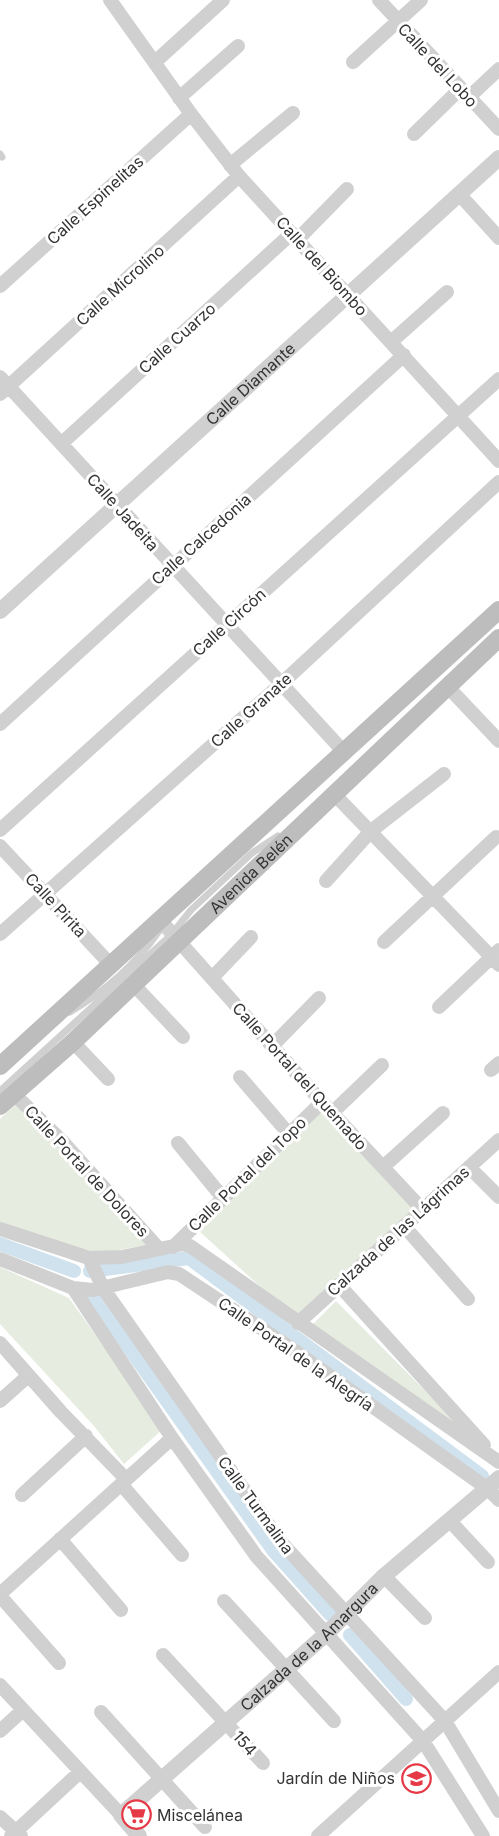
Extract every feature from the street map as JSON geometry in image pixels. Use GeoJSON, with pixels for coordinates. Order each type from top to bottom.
{"type":"FeatureCollection","features":[{"type":"Feature","properties":{"kind":"main road","name":"Avenida Belén"},"geometry":{"type":"LineString","coordinates":[[5,1097],[73,1042],[134,985],[168,931],[344,752],[499,610]]}},
{"type":"Feature","properties":{"kind":"main road","name":"Avenida Belén"},"geometry":{"type":"LineString","coordinates":[[0,1066],[111,965],[168,931],[335,795],[499,638]]}},
{"type":"Feature","properties":{"kind":"street","name":"Calle del Biombo"},"geometry":{"type":"LineString","coordinates":[[110,0],[190,114],[239,176],[499,461]]}},
{"type":"Feature","properties":{"kind":"street"},"geometry":{"type":"LineString","coordinates":[[155,62],[223,0]]}},
{"type":"Feature","properties":{"kind":"street","name":"Calle del Lobo"},"geometry":{"type":"LineString","coordinates":[[379,0],[499,129]]}},
{"type":"Feature","properties":{"kind":"street"},"geometry":{"type":"LineString","coordinates":[[353,62],[421,0]]}},
{"type":"Feature","properties":{"kind":"street"},"geometry":{"type":"LineString","coordinates":[[179,98],[238,46]]}},
{"type":"Feature","properties":{"kind":"street"},"geometry":{"type":"LineString","coordinates":[[414,135],[499,69]]}},
{"type":"Feature","properties":{"kind":"street"},"geometry":{"type":"LineString","coordinates":[[230,165],[294,113]]}},
{"type":"Feature","properties":{"kind":"street","name":"Calle Espinelitas"},"geometry":{"type":"LineString","coordinates":[[0,286],[190,114]]}},
{"type":"Feature","properties":{"kind":"street","name":"Calle Diamante"},"geometry":{"type":"LineString","coordinates":[[0,611],[499,158]]}},
{"type":"Feature","properties":{"kind":"street","name":"Calle Microlino"},"geometry":{"type":"LineString","coordinates":[[3,386],[239,176]]}},
{"type":"Feature","properties":{"kind":"street","name":"Calle Cuarzo"},"geometry":{"type":"LineString","coordinates":[[62,443],[346,189]]}},
{"type":"Feature","properties":{"kind":"street"},"geometry":{"type":"LineString","coordinates":[[460,195],[499,238]]}},
{"type":"Feature","properties":{"kind":"street"},"geometry":{"type":"LineString","coordinates":[[391,342],[447,292]]}},
{"type":"Feature","properties":{"kind":"street","name":"Calle Calcedonia"},"geometry":{"type":"LineString","coordinates":[[0,724],[404,355]]}},
{"type":"Feature","properties":{"kind":"street","name":"Calle Circón"},"geometry":{"type":"LineString","coordinates":[[0,830],[499,379]]}},
{"type":"Feature","properties":{"kind":"street","name":"Calle Jadeita"},"geometry":{"type":"LineString","coordinates":[[3,386],[62,443],[171,566],[344,752]]}},
{"type":"Feature","properties":{"kind":"street","name":"Calle Granate"},"geometry":{"type":"LineString","coordinates":[[0,934],[281,684],[499,482]]}},
{"type":"Feature","properties":{"kind":"street"},"geometry":{"type":"LineString","coordinates":[[447,686],[499,741]]}},
{"type":"Feature","properties":{"kind":"street"},"geometry":{"type":"LineString","coordinates":[[326,881],[371,831],[444,774]]}},
{"type":"Feature","properties":{"kind":"street"},"geometry":{"type":"LineString","coordinates":[[335,795],[432,897],[497,957],[439,1007]]}},
{"type":"Feature","properties":{"kind":"street"},"geometry":{"type":"LineString","coordinates":[[384,942],[496,837]]}},
{"type":"Feature","properties":{"kind":"street","name":"Calle Pirita"},"geometry":{"type":"LineString","coordinates":[[0,846],[111,965]]}},
{"type":"Feature","properties":{"kind":"street","name":"Calle Portal del Quemado"},"geometry":{"type":"LineString","coordinates":[[168,931],[422,1209]]}},
{"type":"Feature","properties":{"kind":"street"},"geometry":{"type":"LineString","coordinates":[[212,978],[251,937]]}},
{"type":"Feature","properties":{"kind":"street"},"geometry":{"type":"LineString","coordinates":[[134,985],[183,1038]]}},
{"type":"Feature","properties":{"kind":"street"},"geometry":{"type":"LineString","coordinates":[[272,1046],[319,998]]}},
{"type":"Feature","properties":{"kind":"street"},"geometry":{"type":"LineString","coordinates":[[73,1042],[108,1079]]}},
{"type":"Feature","properties":{"kind":"street"},"geometry":{"type":"LineString","coordinates":[[332,1113],[382,1065]]}},
{"type":"Feature","properties":{"kind":"street"},"geometry":{"type":"LineString","coordinates":[[240,1077],[289,1134]]}},
{"type":"Feature","properties":{"kind":"street","name":"Calle Portal de Dolores"},"geometry":{"type":"LineString","coordinates":[[5,1097],[62,1141],[166,1248]]}},
{"type":"Feature","properties":{"kind":"street","name":"Calle Portal del Topo"},"geometry":{"type":"LineString","coordinates":[[166,1248],[223,1198],[322,1102]]}},
{"type":"Feature","properties":{"kind":"street"},"geometry":{"type":"LineString","coordinates":[[383,1167],[443,1113]]}},
{"type":"Feature","properties":{"kind":"street","name":"Calzada de las Lágrimas"},"geometry":{"type":"LineString","coordinates":[[298,1323],[499,1140]]}},
{"type":"Feature","properties":{"kind":"street"},"geometry":{"type":"LineString","coordinates":[[178,1143],[223,1198]]}},
{"type":"Feature","properties":{"kind":"street"},"geometry":{"type":"LineString","coordinates":[[469,1167],[499,1197]]}},
{"type":"Feature","properties":{"kind":"street"},"geometry":{"type":"LineString","coordinates":[[404,1226],[468,1299]]}},
{"type":"Feature","properties":{"kind":"street"},"geometry":{"type":"LineString","coordinates":[[0,1229],[89,1258]]}},
{"type":"Feature","properties":{"kind":"street","name":"Calle Portal de la Alegría"},"geometry":{"type":"LineString","coordinates":[[89,1258],[122,1257],[183,1244],[198,1250],[298,1323],[499,1462]]}},
{"type":"Feature","properties":{"kind":"street","name":"Calle Turmalina"},"geometry":{"type":"LineString","coordinates":[[89,1258],[103,1288],[280,1541],[445,1721],[494,1798],[499,1811]]}},
{"type":"Feature","properties":{"kind":"street"},"geometry":{"type":"LineString","coordinates":[[0,1259],[73,1288]]}},
{"type":"Feature","properties":{"kind":"street","name":"Calle Portal de la Alegría"},"geometry":{"type":"LineString","coordinates":[[73,1288],[103,1288],[168,1272],[179,1274],[291,1348],[495,1489]]}},
{"type":"Feature","properties":{"kind":"street"},"geometry":{"type":"LineString","coordinates":[[339,1285],[499,1462]]}},
{"type":"Feature","properties":{"kind":"street","name":"Calle Turmalina"},"geometry":{"type":"LineString","coordinates":[[73,1288],[172,1438],[257,1557],[423,1741],[483,1836]]}},
{"type":"Feature","properties":{"kind":"street"},"geometry":{"type":"LineString","coordinates":[[0,1343],[28,1376],[86,1436],[182,1555]]}},
{"type":"Feature","properties":{"kind":"street"},"geometry":{"type":"LineString","coordinates":[[0,1401],[28,1376]]}},
{"type":"Feature","properties":{"kind":"street"},"geometry":{"type":"LineString","coordinates":[[22,1495],[86,1436]]}},
{"type":"Feature","properties":{"kind":"street"},"geometry":{"type":"LineString","coordinates":[[59,1663],[0,1595],[172,1438]]}},
{"type":"Feature","properties":{"kind":"street","name":"Calzada de la Amargura"},"geometry":{"type":"LineString","coordinates":[[121,1815],[325,1635],[384,1576],[449,1520],[495,1489]]}},
{"type":"Feature","properties":{"kind":"street"},"geometry":{"type":"LineString","coordinates":[[449,1520],[489,1562]]}},
{"type":"Feature","properties":{"kind":"street"},"geometry":{"type":"LineString","coordinates":[[60,1539],[121,1610]]}},
{"type":"Feature","properties":{"kind":"street"},"geometry":{"type":"LineString","coordinates":[[384,1576],[425,1618]]}},
{"type":"Feature","properties":{"kind":"street"},"geometry":{"type":"LineString","coordinates":[[224,1601],[334,1721]]}},
{"type":"Feature","properties":{"kind":"street","name":"154"},"geometry":{"type":"LineString","coordinates":[[163,1655],[263,1763]]}},
{"type":"Feature","properties":{"kind":"street"},"geometry":{"type":"LineString","coordinates":[[318,1836],[499,1672]]}},
{"type":"Feature","properties":{"kind":"street"},"geometry":{"type":"LineString","coordinates":[[0,1684],[139,1836]]}},
{"type":"Feature","properties":{"kind":"street"},"geometry":{"type":"LineString","coordinates":[[0,1731],[23,1710]]}},
{"type":"Feature","properties":{"kind":"street"},"geometry":{"type":"LineString","coordinates":[[100,1712],[164,1779],[205,1827]]}},
{"type":"Feature","properties":{"kind":"street"},"geometry":{"type":"LineString","coordinates":[[0,1817],[16,1834],[80,1772]]}},
{"type":"Feature","properties":{"kind":"lane"},"geometry":{"type":"LineString","coordinates":[[5,1097],[168,931],[499,619]]}},
{"type":"Feature","properties":{"kind":"lane"},"geometry":{"type":"LineString","coordinates":[[0,1076],[68,1013],[91,1000],[246,858],[276,838],[499,631]]}},
{"type":"Feature","properties":{"kind":"shaded area"},"geometry":{"type":"Polygon","coordinates":[[[16,1104],[54,1140],[150,1244],[88,1256],[0,1222],[0,1119],[16,1104]]]}},
{"type":"Feature","properties":{"kind":"shaded area"},"geometry":{"type":"Polygon","coordinates":[[[327,1104],[419,1206],[296,1319],[199,1231],[327,1104]]]}},
{"type":"Feature","properties":{"kind":"shaded area"},"geometry":{"type":"Polygon","coordinates":[[[0,1267],[69,1298],[163,1429],[124,1464],[94,1426],[0,1324],[0,1267]]]}},
{"type":"Feature","properties":{"kind":"shaded area"},"geometry":{"type":"Polygon","coordinates":[[[336,1301],[471,1437],[311,1326],[336,1301]]]}},
{"type":"Feature","properties":{"kind":"waterway"},"geometry":{"type":"LineString","coordinates":[[0,1244],[74,1271]]}},
{"type":"Feature","properties":{"kind":"waterway"},"geometry":{"type":"LineString","coordinates":[[90,1271],[189,1258],[482,1476]]}},
{"type":"Feature","properties":{"kind":"waterway"},"geometry":{"type":"LineString","coordinates":[[90,1293],[273,1550],[330,1614]]}},
{"type":"Feature","properties":{"kind":"waterway"},"geometry":{"type":"LineString","coordinates":[[350,1635],[406,1699]]}},
{"type":"Feature","properties":{"kind":"place","name":"Jardín de Niños"},"geometry":{"type":"Point","coordinates":[416,1778]}},
{"type":"Feature","properties":{"kind":"place","name":"Miscelánea"},"geometry":{"type":"Point","coordinates":[136,1815]}}]}
